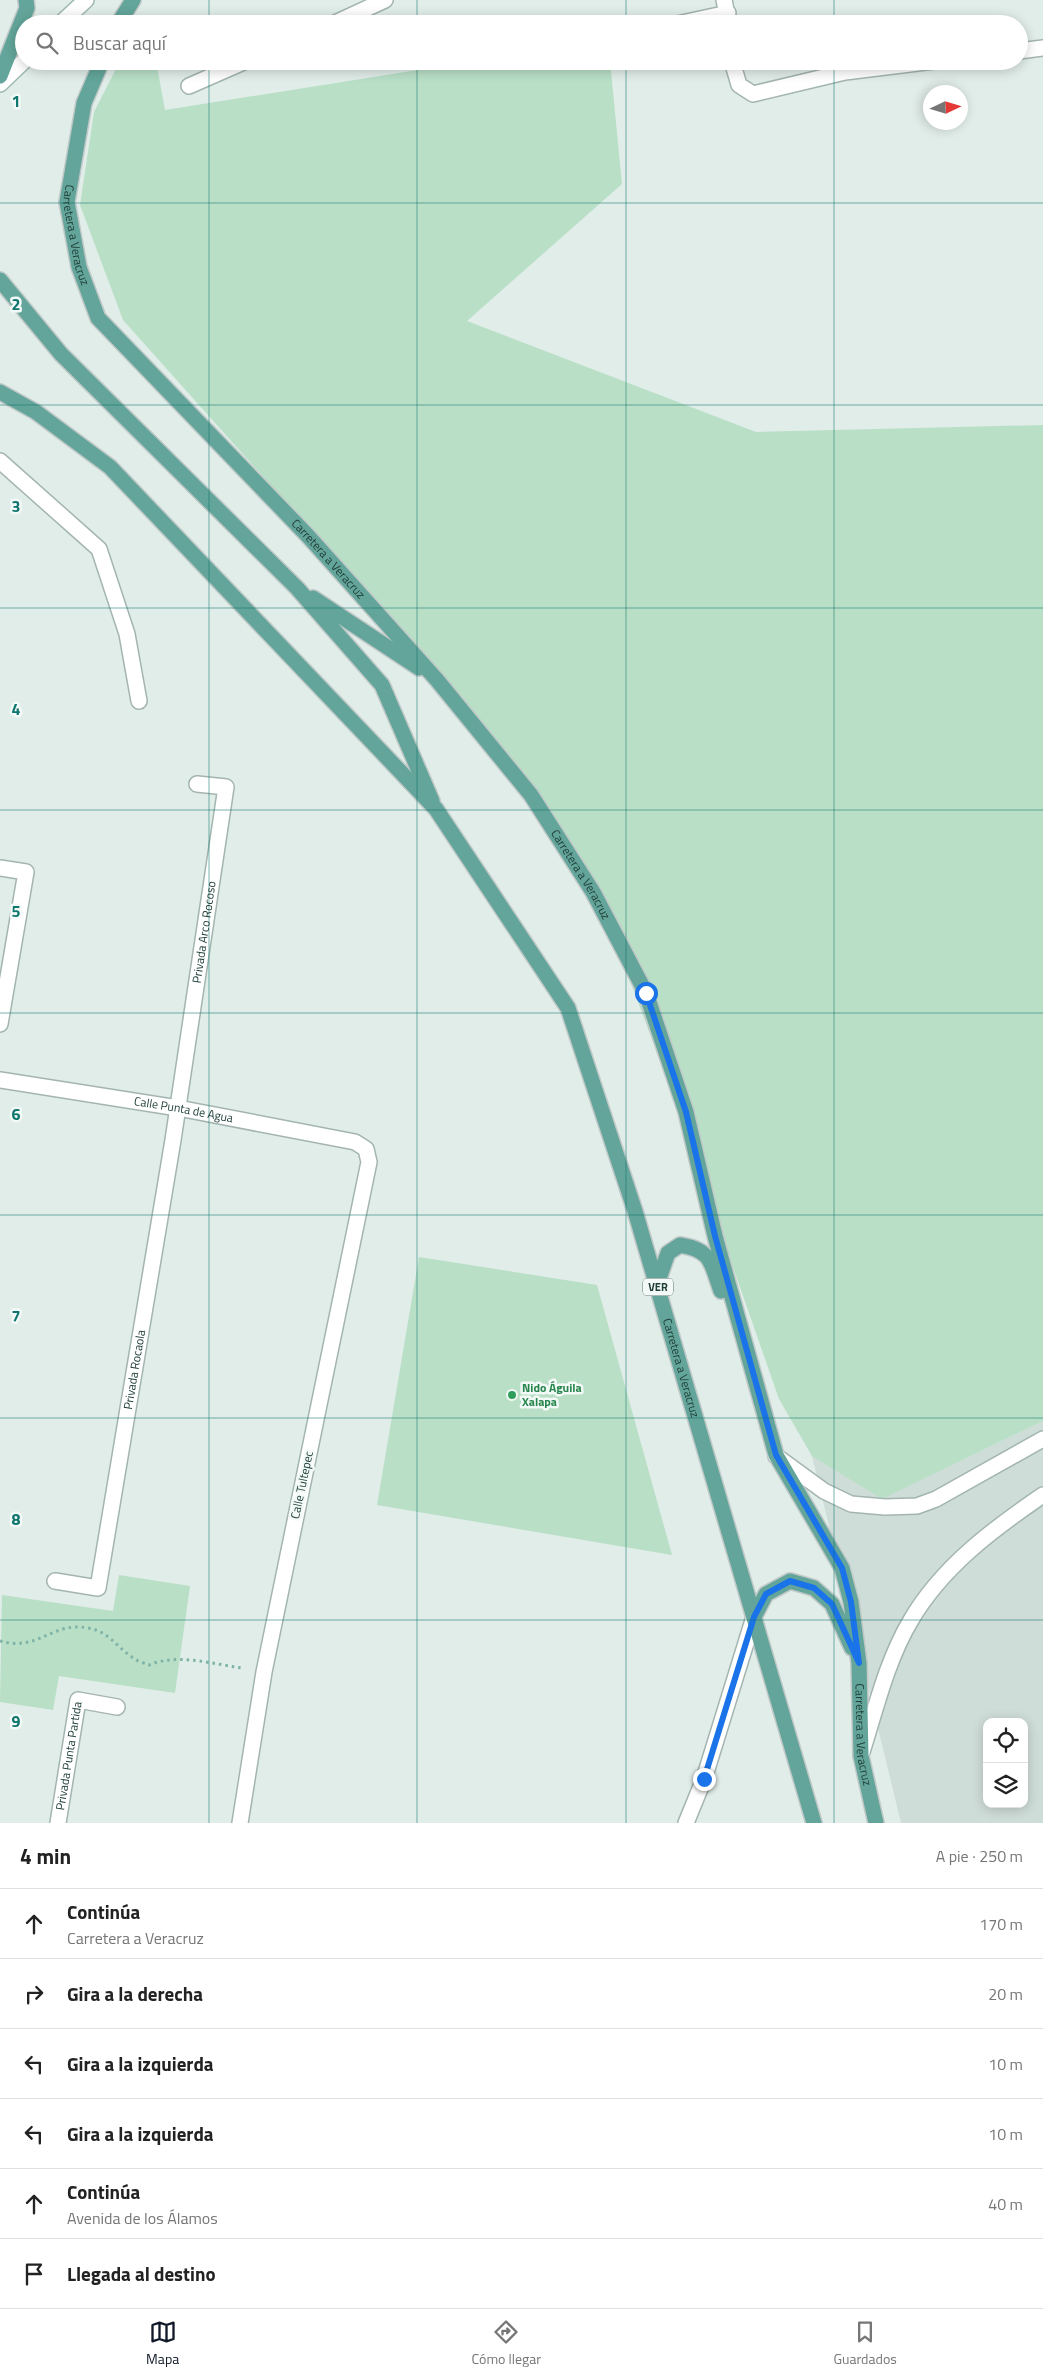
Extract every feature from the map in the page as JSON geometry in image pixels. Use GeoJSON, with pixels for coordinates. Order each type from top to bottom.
{"type":"FeatureCollection","features":[{"type":"Feature","properties":{"kind":"main road"},"geometry":{"type":"LineString","coordinates":[[24,15],[27,8],[26,0]]}},
{"type":"Feature","properties":{"kind":"main road"},"geometry":{"type":"LineString","coordinates":[[124,15],[133,0]]}},
{"type":"Feature","properties":{"kind":"main road"},"geometry":{"type":"LineString","coordinates":[[0,76],[15,38]]}},
{"type":"Feature","properties":{"kind":"main road","name":"Carretera a Veracruz"},"geometry":{"type":"LineString","coordinates":[[98,70],[84,103],[67,202],[79,267],[98,318],[308,536],[437,680],[531,796],[593,892],[646,993],[686,1112],[715,1236],[776,1455],[842,1568],[851,1602],[859,1663],[861,1756],[876,1823]]}},
{"type":"Feature","properties":{"kind":"main road"},"geometry":{"type":"LineString","coordinates":[[0,280],[61,354],[298,588],[382,684],[436,809]]}},
{"type":"Feature","properties":{"kind":"main road","name":"Carretera a Veracruz"},"geometry":{"type":"LineString","coordinates":[[0,392],[36,412],[110,467],[436,809],[568,1008],[635,1211],[814,1823]]}},
{"type":"Feature","properties":{"kind":"main road"},"geometry":{"type":"LineString","coordinates":[[298,588],[437,680]]}},
{"type":"Feature","properties":{"kind":"main road"},"geometry":{"type":"LineString","coordinates":[[657,1284],[668,1253],[680,1245],[698,1248],[710,1261],[745,1345]]}},
{"type":"Feature","properties":{"kind":"main road"},"geometry":{"type":"LineString","coordinates":[[754,1617],[766,1594],[790,1581],[814,1588],[832,1604],[859,1663]]}},
{"type":"Feature","properties":{"kind":"street"},"geometry":{"type":"LineString","coordinates":[[70,15],[86,0]]}},
{"type":"Feature","properties":{"kind":"street"},"geometry":{"type":"LineString","coordinates":[[352,15],[385,0]]}},
{"type":"Feature","properties":{"kind":"street"},"geometry":{"type":"LineString","coordinates":[[714,15],[727,12]]}},
{"type":"Feature","properties":{"kind":"street"},"geometry":{"type":"LineString","coordinates":[[1028,50],[1043,48]]}},
{"type":"Feature","properties":{"kind":"street"},"geometry":{"type":"LineString","coordinates":[[0,84],[15,69]]}},
{"type":"Feature","properties":{"kind":"street"},"geometry":{"type":"LineString","coordinates":[[189,86],[225,70]]}},
{"type":"Feature","properties":{"kind":"street"},"geometry":{"type":"LineString","coordinates":[[735,70],[739,85],[753,94],[845,72],[861,70]]}},
{"type":"Feature","properties":{"kind":"street"},"geometry":{"type":"LineString","coordinates":[[0,461],[99,549],[127,634],[139,701]]}},
{"type":"Feature","properties":{"kind":"street","name":"Privada Arco Rocoso"},"geometry":{"type":"LineString","coordinates":[[178,1108],[226,788],[197,784]]}},
{"type":"Feature","properties":{"kind":"street"},"geometry":{"type":"LineString","coordinates":[[0,868],[26,872],[0,1024]]}},
{"type":"Feature","properties":{"kind":"street","name":"Calle Punta de Agua"},"geometry":{"type":"LineString","coordinates":[[0,1080],[178,1108],[355,1142],[366,1149]]}},
{"type":"Feature","properties":{"kind":"street","name":"Privada Rocaola"},"geometry":{"type":"LineString","coordinates":[[55,1581],[98,1588],[178,1108]]}},
{"type":"Feature","properties":{"kind":"street","name":"Calle Tultepec"},"geometry":{"type":"LineString","coordinates":[[240,1823],[264,1672],[369,1162],[366,1149]]}},
{"type":"Feature","properties":{"kind":"street"},"geometry":{"type":"LineString","coordinates":[[776,1455],[824,1491],[851,1504],[886,1507],[917,1506],[936,1499],[1043,1439]]}},
{"type":"Feature","properties":{"kind":"street"},"geometry":{"type":"LineString","coordinates":[[861,1756],[891,1663],[911,1620],[951,1567],[1018,1512],[1043,1495]]}},
{"type":"Feature","properties":{"kind":"street"},"geometry":{"type":"LineString","coordinates":[[686,1823],[704,1779],[754,1617]]}},
{"type":"Feature","properties":{"kind":"street","name":"Privada Punta Partida"},"geometry":{"type":"LineString","coordinates":[[58,1823],[78,1700],[118,1707]]}},
{"type":"Feature","properties":{"kind":"path"},"geometry":{"type":"LineString","coordinates":[[0,1642],[25,1645],[68,1626],[90,1628],[110,1636],[135,1659],[149,1665],[163,1660],[180,1659],[264,1672]]}},
{"type":"Feature","properties":{"kind":"shaded area"},"geometry":{"type":"Polygon","coordinates":[[[1043,1421],[1043,1823],[901,1823],[812,1456],[914,1483],[1043,1421]]]}},
{"type":"Feature","properties":{"kind":"green space"},"geometry":{"type":"Polygon","coordinates":[[[115,70],[158,70],[165,110],[417,70],[611,70],[622,184],[467,321],[756,432],[1043,425],[1043,1421],[882,1499],[812,1456],[779,1399],[676,1104],[593,881],[453,689],[123,320],[80,205],[94,112],[115,70]]]}},
{"type":"Feature","properties":{"kind":"green space","name":"Nido Águila Xalapa"},"geometry":{"type":"Polygon","coordinates":[[[419,1257],[597,1285],[672,1555],[377,1505],[419,1257]]]}},
{"type":"Feature","properties":{"kind":"green space"},"geometry":{"type":"Polygon","coordinates":[[[119,1575],[190,1586],[175,1693],[59,1676],[53,1710],[0,1702],[2,1595],[113,1611],[119,1575]]]}},
{"type":"Feature","properties":{"kind":"place","name":"Nido Águila Xalapa"},"geometry":{"type":"Point","coordinates":[512,1395]}},
{"type":"Feature","properties":{"kind":"route"},"geometry":{"type":"LineString","coordinates":[[646,993],[686,1112],[715,1236],[776,1455],[842,1568],[851,1602],[859,1663],[832,1604],[814,1588],[790,1581],[766,1594],[754,1617],[704,1779]]}}]}
